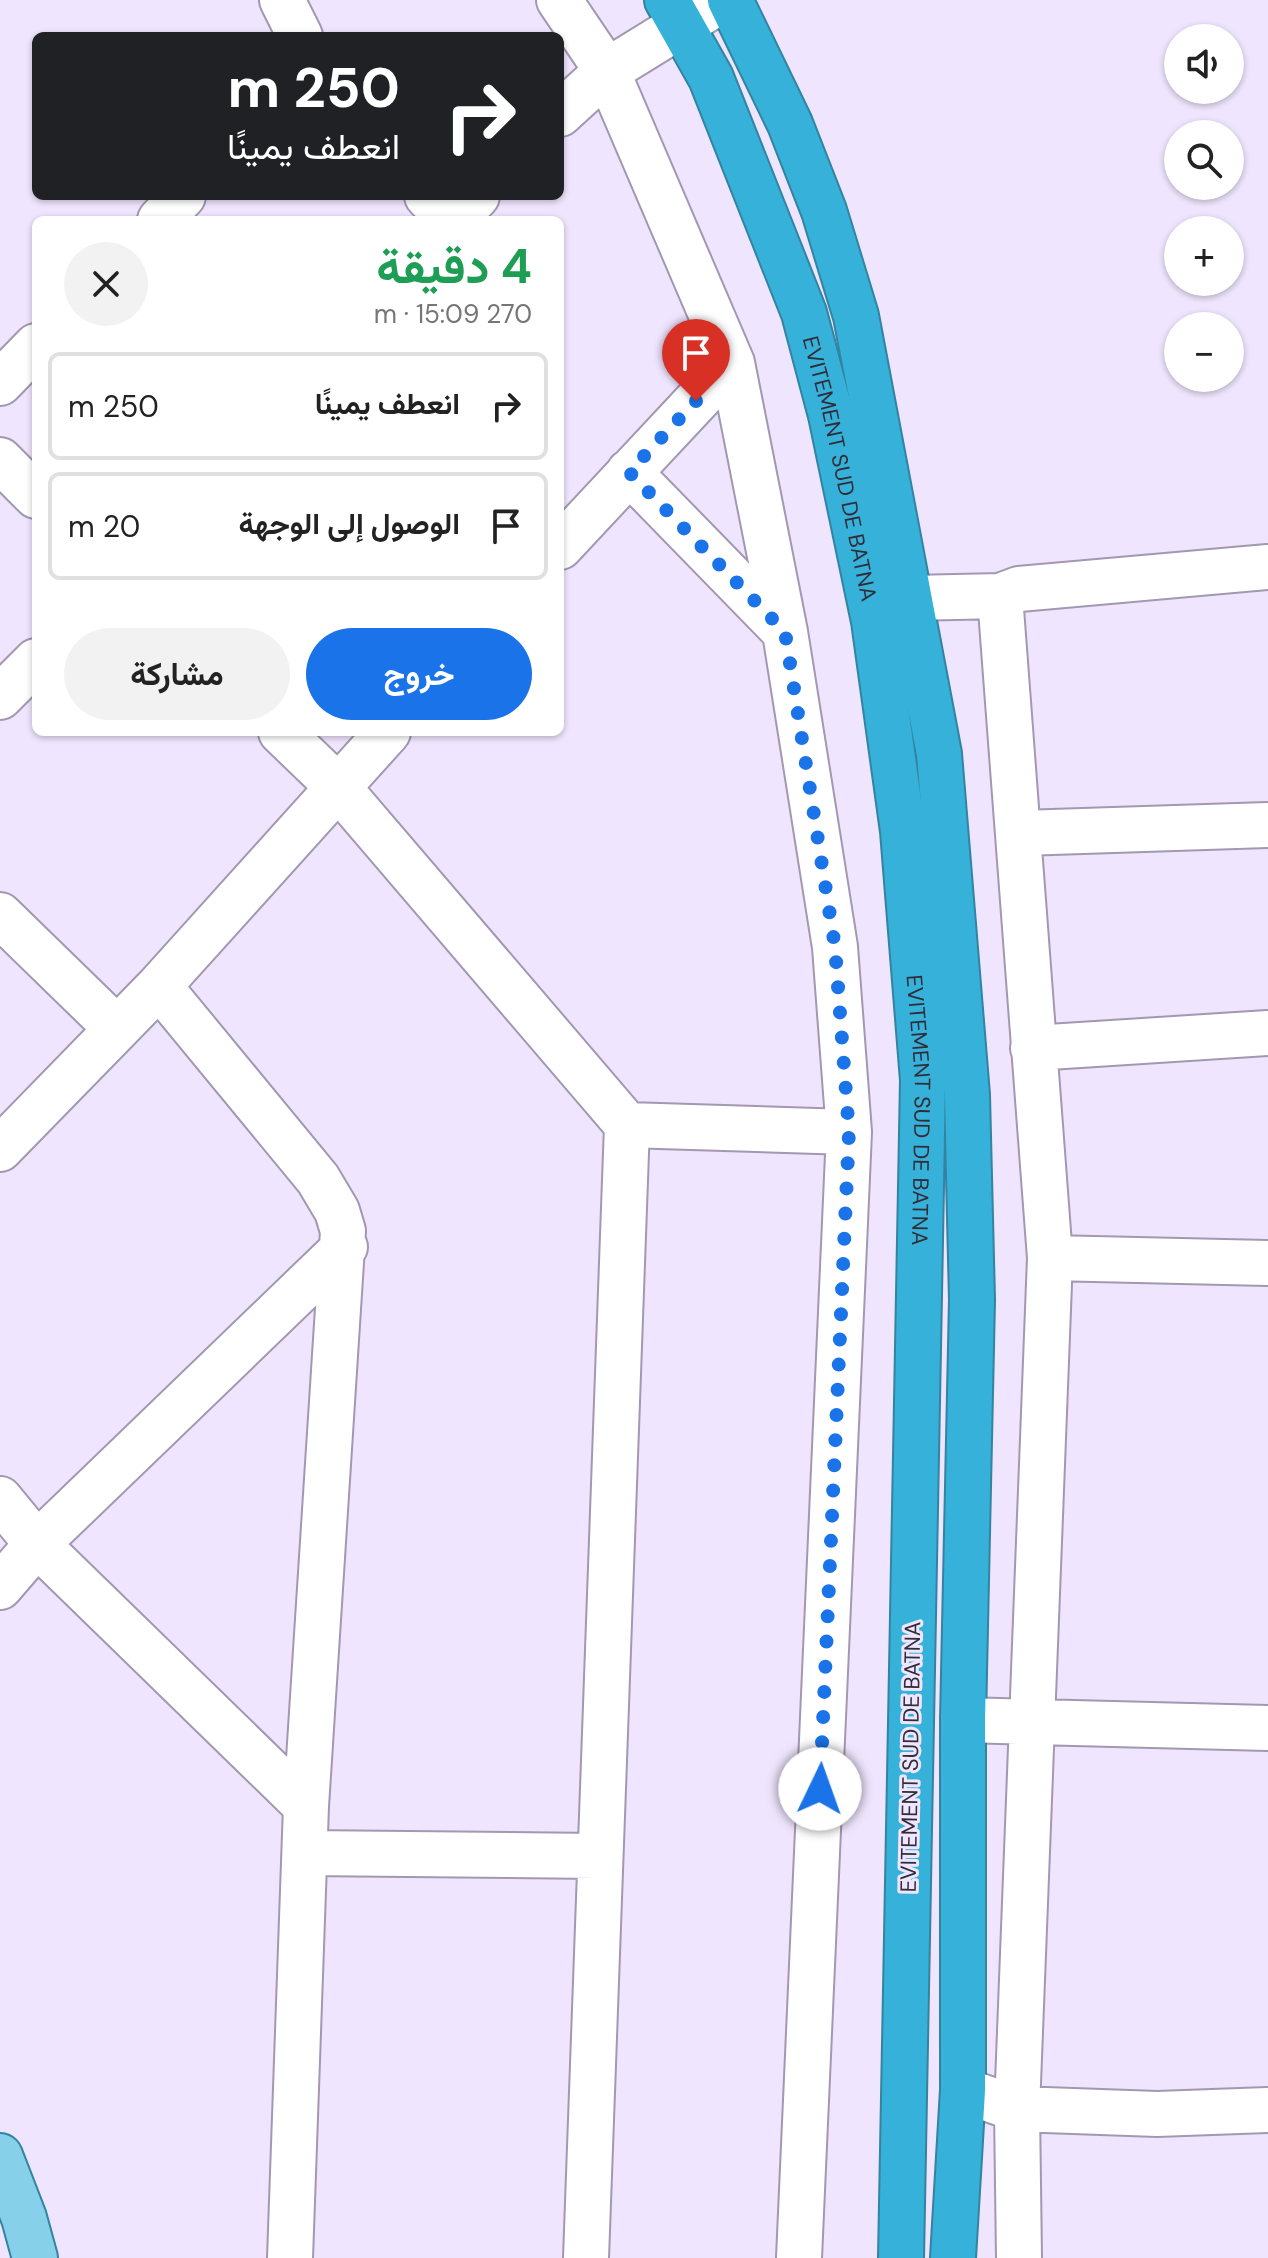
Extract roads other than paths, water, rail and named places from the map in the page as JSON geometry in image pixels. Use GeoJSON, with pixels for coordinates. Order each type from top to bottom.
{"type":"FeatureCollection","features":[{"type":"Feature","properties":{"kind":"highway","name":"EVITEMENT SUD DE BATNA"},"geometry":{"type":"LineString","coordinates":[[730,0],[790,124],[824,211],[856,316],[939,754],[967,1095],[972,1300],[963,1720],[963,2090],[953,2258]]}},
{"type":"Feature","properties":{"kind":"highway","name":"EVITEMENT SUD DE BATNA"},"geometry":{"type":"LineString","coordinates":[[673,12],[711,78],[804,313],[831,415],[874,621],[903,831],[923,1080],[901,2258]]}},
{"type":"Feature","properties":{"kind":"main road"},"geometry":{"type":"LineString","coordinates":[[0,2156],[24,2218],[35,2258]]}},
{"type":"Feature","properties":{"kind":"street"},"geometry":{"type":"LineString","coordinates":[[282,0],[298,32]]}},
{"type":"Feature","properties":{"kind":"street"},"geometry":{"type":"LineString","coordinates":[[559,0],[607,71],[732,363],[785,632],[835,947],[849,1132],[799,2258]]}},
{"type":"Feature","properties":{"kind":"street"},"geometry":{"type":"LineString","coordinates":[[564,110],[673,12],[722,0]]}},
{"type":"Feature","properties":{"kind":"street"},"geometry":{"type":"LineString","coordinates":[[164,216],[179,200]]}},
{"type":"Feature","properties":{"kind":"street"},"geometry":{"type":"LineString","coordinates":[[431,200],[448,216]]}},
{"type":"Feature","properties":{"kind":"street"},"geometry":{"type":"LineString","coordinates":[[456,216],[473,200]]}},
{"type":"Feature","properties":{"kind":"street"},"geometry":{"type":"LineString","coordinates":[[0,383],[32,350]]}},
{"type":"Feature","properties":{"kind":"street"},"geometry":{"type":"LineString","coordinates":[[564,543],[732,363]]}},
{"type":"Feature","properties":{"kind":"street"},"geometry":{"type":"LineString","coordinates":[[0,460],[32,492]]}},
{"type":"Feature","properties":{"kind":"street"},"geometry":{"type":"LineString","coordinates":[[629,472],[785,632]]}},
{"type":"Feature","properties":{"kind":"street"},"geometry":{"type":"LineString","coordinates":[[911,598],[1000,596],[1019,589],[1268,567]]}},
{"type":"Feature","properties":{"kind":"street"},"geometry":{"type":"LineString","coordinates":[[1000,596],[1021,833],[1033,1048],[1050,1258],[1017,2109],[1019,2258]]}},
{"type":"Feature","properties":{"kind":"street"},"geometry":{"type":"LineString","coordinates":[[0,697],[32,665]]}},
{"type":"Feature","properties":{"kind":"street"},"geometry":{"type":"LineString","coordinates":[[285,736],[337,786],[627,1125],[598,1856],[586,2258]]}},
{"type":"Feature","properties":{"kind":"street"},"geometry":{"type":"LineString","coordinates":[[0,1149],[115,1027],[159,986],[384,736]]}},
{"type":"Feature","properties":{"kind":"street"},"geometry":{"type":"LineString","coordinates":[[1021,833],[1268,825]]}},
{"type":"Feature","properties":{"kind":"street"},"geometry":{"type":"LineString","coordinates":[[0,915],[115,1027]]}},
{"type":"Feature","properties":{"kind":"street"},"geometry":{"type":"LineString","coordinates":[[159,986],[318,1179],[337,1211],[345,1247],[306,1806],[290,2258]]}},
{"type":"Feature","properties":{"kind":"street"},"geometry":{"type":"LineString","coordinates":[[1033,1048],[1268,1033]]}},
{"type":"Feature","properties":{"kind":"street"},"geometry":{"type":"LineString","coordinates":[[627,1125],[849,1132]]}},
{"type":"Feature","properties":{"kind":"street"},"geometry":{"type":"LineString","coordinates":[[0,1587],[37,1544],[345,1247]]}},
{"type":"Feature","properties":{"kind":"street"},"geometry":{"type":"LineString","coordinates":[[1050,1258],[1268,1263]]}},
{"type":"Feature","properties":{"kind":"street"},"geometry":{"type":"LineString","coordinates":[[0,1499],[37,1544],[306,1806]]}},
{"type":"Feature","properties":{"kind":"street"},"geometry":{"type":"LineString","coordinates":[[963,1720],[1268,1728]]}},
{"type":"Feature","properties":{"kind":"street"},"geometry":{"type":"LineString","coordinates":[[305,1853],[598,1856]]}},
{"type":"Feature","properties":{"kind":"street"},"geometry":{"type":"LineString","coordinates":[[963,2090],[1017,2109],[1157,2114],[1268,2110]]}}]}
